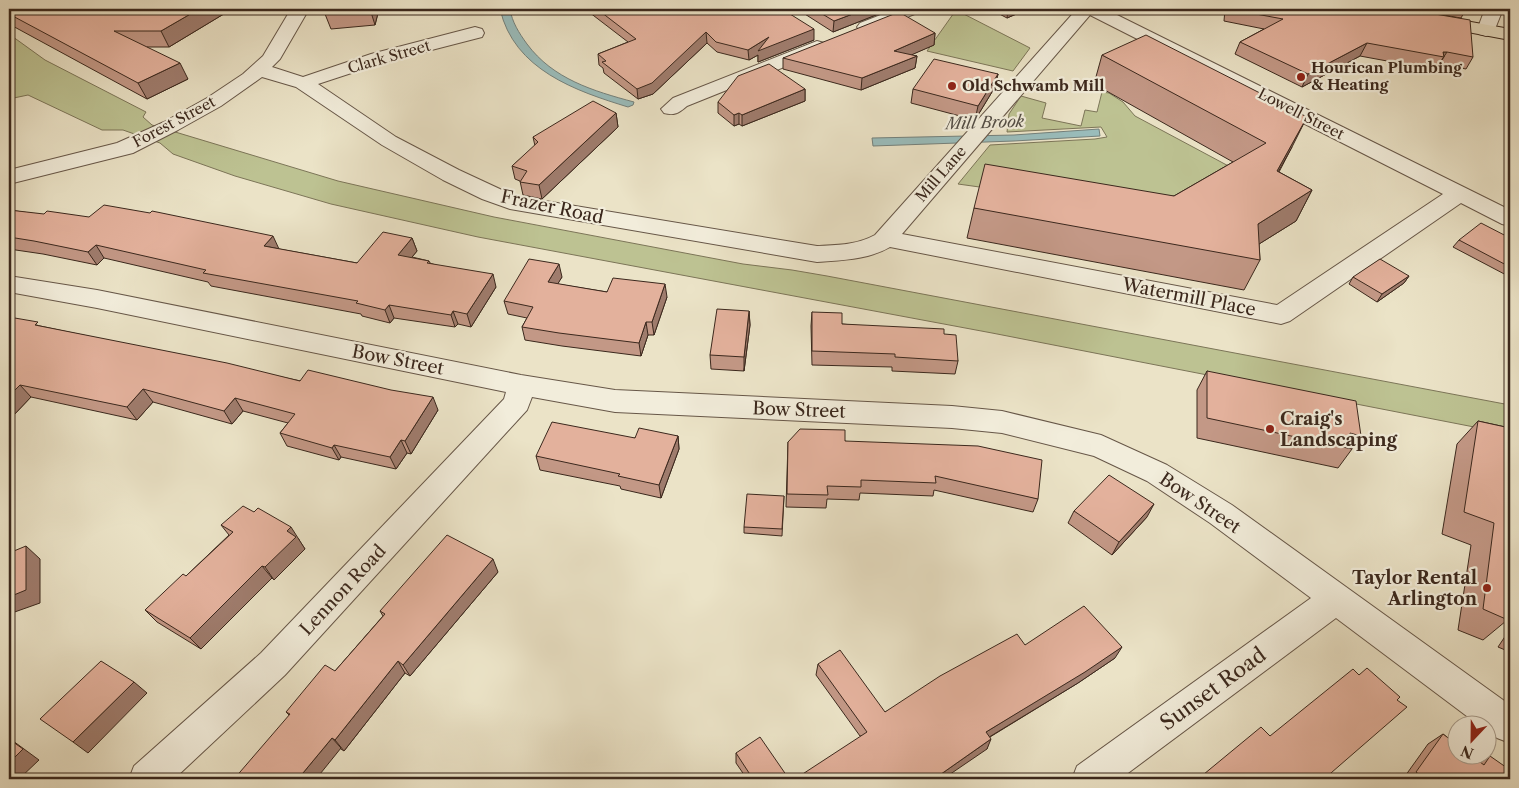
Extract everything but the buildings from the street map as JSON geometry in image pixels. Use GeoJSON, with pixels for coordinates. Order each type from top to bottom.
{"type":"FeatureCollection","features":[{"type":"Feature","properties":{"kind":"main road"},"geometry":{"type":"LineString","coordinates":[[1372,9],[1510,35]]}},
{"type":"Feature","properties":{"kind":"street"},"geometry":{"type":"LineString","coordinates":[[671,109],[680,102],[911,9]]}},
{"type":"Feature","properties":{"kind":"street","name":"Mill Lane"},"geometry":{"type":"LineString","coordinates":[[879,242],[958,156],[1086,9]]}},
{"type":"Feature","properties":{"kind":"street","name":"Lowell Street"},"geometry":{"type":"LineString","coordinates":[[1092,9],[1510,219]]}},
{"type":"Feature","properties":{"kind":"street"},"geometry":{"type":"LineString","coordinates":[[1486,30],[1494,9]]}},
{"type":"Feature","properties":{"kind":"street","name":"Forest Street"},"geometry":{"type":"LineString","coordinates":[[9,177],[94,157],[136,144],[214,102],[260,70],[279,46],[291,11]]}},
{"type":"Feature","properties":{"kind":"street"},"geometry":{"type":"LineString","coordinates":[[815,30],[841,37]]}},
{"type":"Feature","properties":{"kind":"street","name":"Clark Street"},"geometry":{"type":"LineString","coordinates":[[303,83],[378,58],[475,33]]}},
{"type":"Feature","properties":{"kind":"street","name":"Frazer Road"},"geometry":{"type":"LineString","coordinates":[[260,70],[303,83],[389,141],[451,175],[510,202],[817,254],[845,253],[879,242]]}},
{"type":"Feature","properties":{"kind":"street","name":"Watermill Place"},"geometry":{"type":"LineString","coordinates":[[879,242],[1281,315],[1459,194]]}},
{"type":"Feature","properties":{"kind":"street","name":"Bow Street"},"geometry":{"type":"LineString","coordinates":[[9,284],[87,297],[521,385],[615,401],[933,415],[1002,422],[1101,446],[1157,474],[1220,514],[1510,726]]}},
{"type":"Feature","properties":{"kind":"street","name":"Lennon Road"},"geometry":{"type":"LineString","coordinates":[[147,779],[273,664],[517,403],[521,385]]}},
{"type":"Feature","properties":{"kind":"street","name":"Sunset Road"},"geometry":{"type":"LineString","coordinates":[[1090,779],[1336,598]]}},
{"type":"Feature","properties":{"kind":"green space"},"geometry":{"type":"Polygon","coordinates":[[[956,10],[1030,48],[1013,71],[927,51],[956,10]]]}},
{"type":"Feature","properties":{"kind":"green space"},"geometry":{"type":"Polygon","coordinates":[[[9,34],[45,60],[146,112],[143,117],[152,125],[338,181],[494,217],[743,264],[827,276],[1510,405],[1510,434],[992,333],[478,237],[331,204],[235,176],[173,154],[160,143],[123,130],[102,130],[28,95],[9,99],[9,34]]]}},
{"type":"Feature","properties":{"kind":"green space"},"geometry":{"type":"Polygon","coordinates":[[[1102,92],[1109,93],[1123,102],[1135,116],[1236,170],[1189,198],[1001,190],[958,184],[990,145],[1107,137],[1101,127],[1007,132],[1009,114],[1021,96],[1046,103],[1042,118],[1081,126],[1085,110],[1097,112],[1102,92]]]}},
{"type":"Feature","properties":{"kind":"water"},"geometry":{"type":"Polygon","coordinates":[[[500,9],[510,9],[514,23],[524,40],[537,56],[561,75],[589,88],[634,102],[633,105],[628,107],[588,94],[550,75],[533,63],[519,48],[507,30],[500,9]]]}},
{"type":"Feature","properties":{"kind":"water"},"geometry":{"type":"Polygon","coordinates":[[[1099,129],[1100,136],[1014,141],[873,146],[872,138],[1014,135],[1099,129]]]}},
{"type":"Feature","properties":{"kind":"place","name":"Hourican Plumbing & Heating"},"geometry":{"type":"Point","coordinates":[1301,77]}},
{"type":"Feature","properties":{"kind":"place","name":"Old Schwamb Mill"},"geometry":{"type":"Point","coordinates":[952,86]}},
{"type":"Feature","properties":{"kind":"place","name":"Craig's Landscaping"},"geometry":{"type":"Point","coordinates":[1270,429]}},
{"type":"Feature","properties":{"kind":"place","name":"Taylor Rental Arlington"},"geometry":{"type":"Point","coordinates":[1487,588]}},
{"type":"Feature","properties":{"kind":"water label","name":"Mill Brook"},"geometry":{"type":"Point","coordinates":[985,122]}}]}
